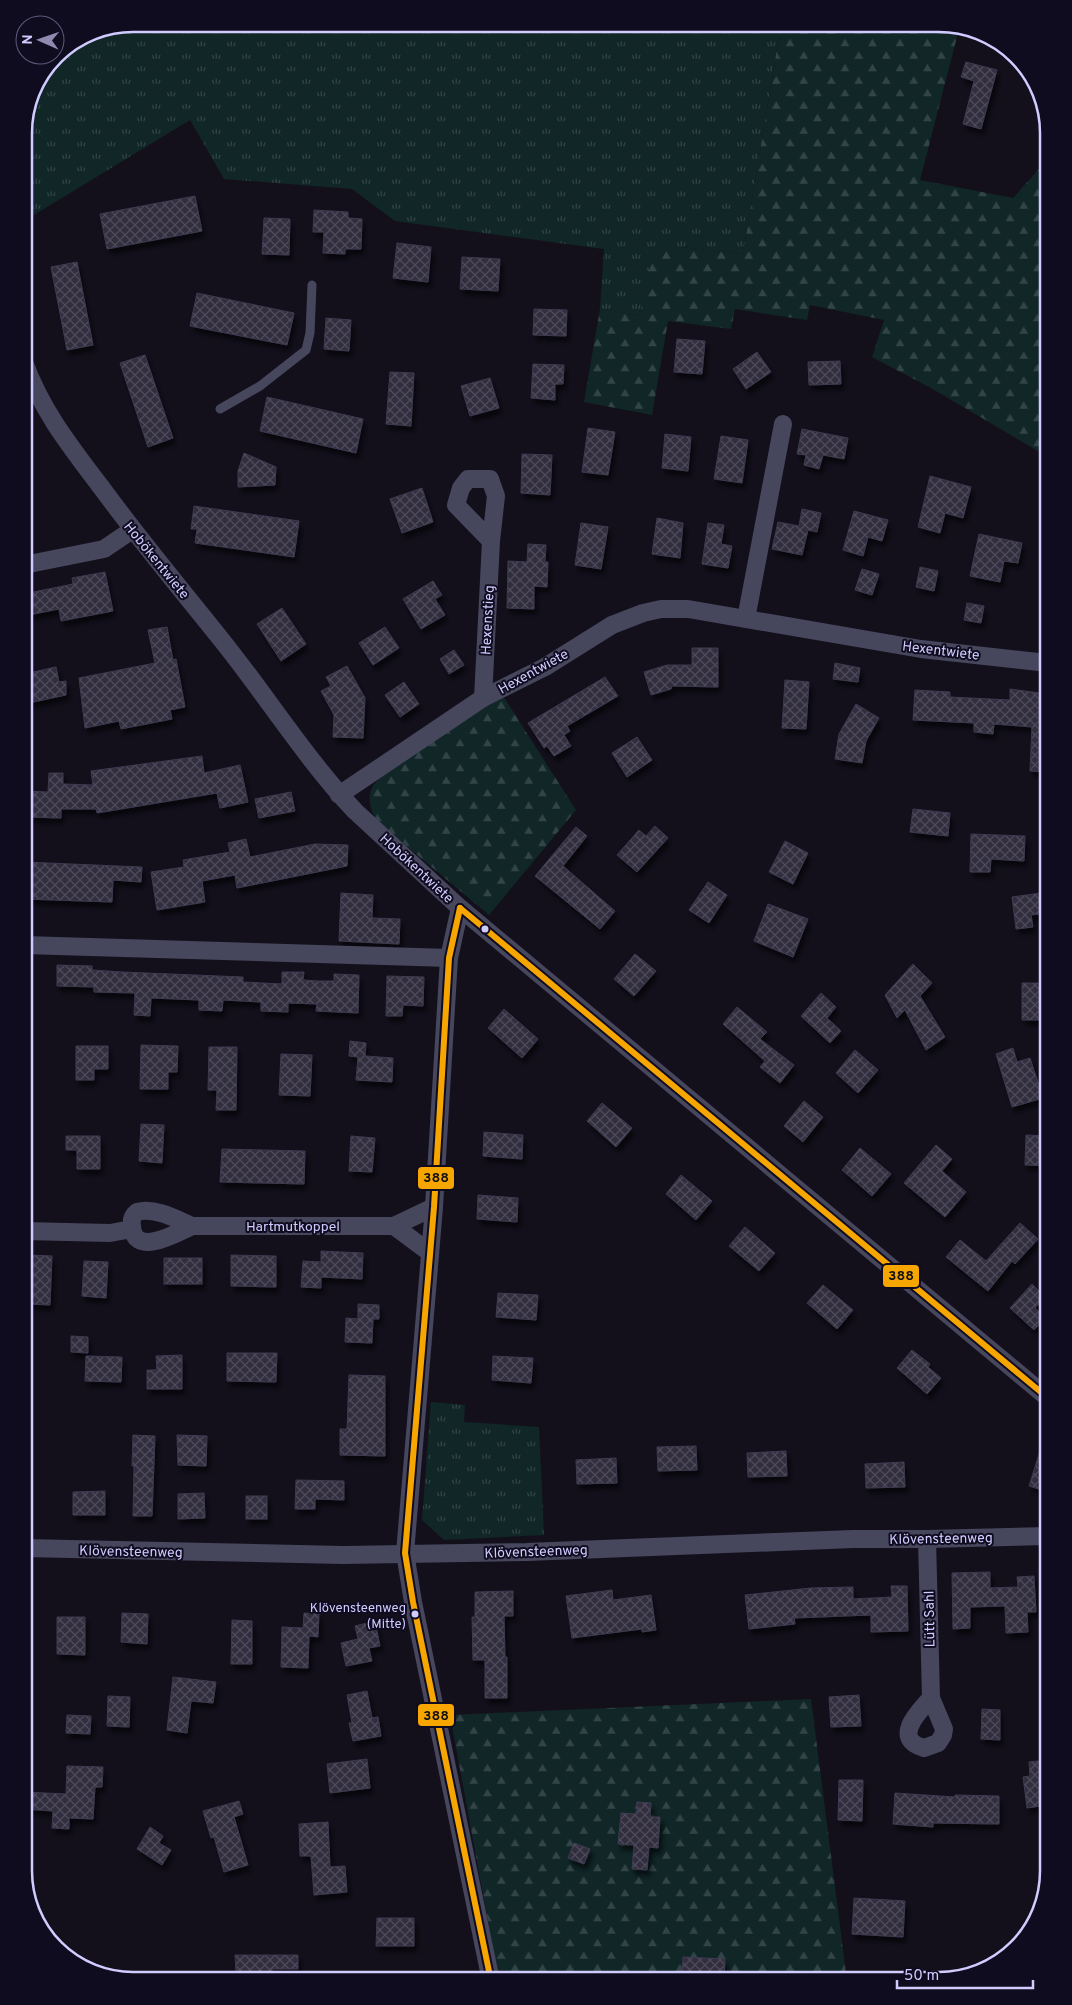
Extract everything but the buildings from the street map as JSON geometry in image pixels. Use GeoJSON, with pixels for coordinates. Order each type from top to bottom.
{"type":"FeatureCollection","features":[{"type":"Feature","properties":{"kind":"street","name":"Hobökentwiete"},"geometry":{"type":"LineString","coordinates":[[33,383],[57,429],[132,530],[222,640],[340,795],[355,811],[460,908],[1040,1391]]}},
{"type":"Feature","properties":{"kind":"street"},"geometry":{"type":"LineString","coordinates":[[746,619],[783,424]]}},
{"type":"Feature","properties":{"kind":"street"},"geometry":{"type":"LineString","coordinates":[[33,563],[104,549],[132,530]]}},
{"type":"Feature","properties":{"kind":"street","name":"Hexenstieg"},"geometry":{"type":"LineString","coordinates":[[483,698],[491,541]]}},
{"type":"Feature","properties":{"kind":"street","name":"Hexentwiete"},"geometry":{"type":"LineString","coordinates":[[340,795],[483,698],[545,667],[612,625],[643,613],[661,609],[688,609],[921,649],[1040,662]]}},
{"type":"Feature","properties":{"kind":"street"},"geometry":{"type":"LineString","coordinates":[[460,908],[449,958],[434,1207],[405,1554],[412,1602],[488,1972]]}},
{"type":"Feature","properties":{"kind":"street"},"geometry":{"type":"LineString","coordinates":[[33,945],[449,958]]}},
{"type":"Feature","properties":{"kind":"street","name":"Hartmutkoppel"},"geometry":{"type":"LineString","coordinates":[[192,1226],[173,1236],[150,1242],[139,1240],[132,1229],[133,1216],[141,1211],[155,1212],[192,1226],[394,1226],[434,1207]]}},
{"type":"Feature","properties":{"kind":"street"},"geometry":{"type":"LineString","coordinates":[[394,1226],[429,1252]]}},
{"type":"Feature","properties":{"kind":"street"},"geometry":{"type":"LineString","coordinates":[[32,1231],[110,1232],[132,1229]]}},
{"type":"Feature","properties":{"kind":"street","name":"Klövensteenweg"},"geometry":{"type":"LineString","coordinates":[[32,1548],[333,1555],[527,1552],[853,1539],[1040,1536]]}},
{"type":"Feature","properties":{"kind":"street","name":"Lütt Sahl"},"geometry":{"type":"LineString","coordinates":[[928,1539],[931,1698]]}},
{"type":"Feature","properties":{"kind":"lane"},"geometry":{"type":"LineString","coordinates":[[220,409],[260,386],[306,350],[310,333],[312,285]]}},
{"type":"Feature","properties":{"kind":"green space"},"geometry":{"type":"Polygon","coordinates":[[[133,32],[780,33],[743,254],[681,247],[640,315],[600,309],[604,249],[395,221],[352,189],[224,179],[190,120],[33,216],[33,120],[40,95],[49,77],[59,65],[65,65],[65,59],[77,49],[114,34],[133,32]]]}},
{"type":"Feature","properties":{"kind":"green space"},"geometry":{"type":"Polygon","coordinates":[[[780,33],[958,34],[920,180],[1013,198],[1039,169],[1040,165],[1040,452],[931,388],[872,357],[884,320],[810,305],[807,320],[735,309],[731,329],[668,321],[652,415],[584,402],[600,309],[640,315],[652,256],[681,247],[743,254],[780,33]]]}},
{"type":"Feature","properties":{"kind":"green space"},"geometry":{"type":"Polygon","coordinates":[[[503,696],[576,810],[489,915],[378,822],[371,810],[370,795],[373,786],[383,776],[503,696]]]}},
{"type":"Feature","properties":{"kind":"green space"},"geometry":{"type":"Polygon","coordinates":[[[431,1402],[465,1405],[464,1422],[539,1427],[544,1535],[444,1540],[422,1520],[431,1402]]]}},
{"type":"Feature","properties":{"kind":"green space"},"geometry":{"type":"Polygon","coordinates":[[[811,1699],[846,1972],[497,1972],[450,1715],[811,1699]]]}},
{"type":"Feature","properties":{"kind":"transit line","name":"388"},"geometry":{"type":"LineString","coordinates":[[460,908],[449,958],[434,1207],[405,1553],[413,1602],[489,1972]]}},
{"type":"Feature","properties":{"kind":"transit line","name":"388"},"geometry":{"type":"LineString","coordinates":[[460,908],[1040,1391]]}},
{"type":"Feature","properties":{"kind":"place","name":"Klövensteenweg (Mitte)"},"geometry":{"type":"Point","coordinates":[415,1614]}}]}
